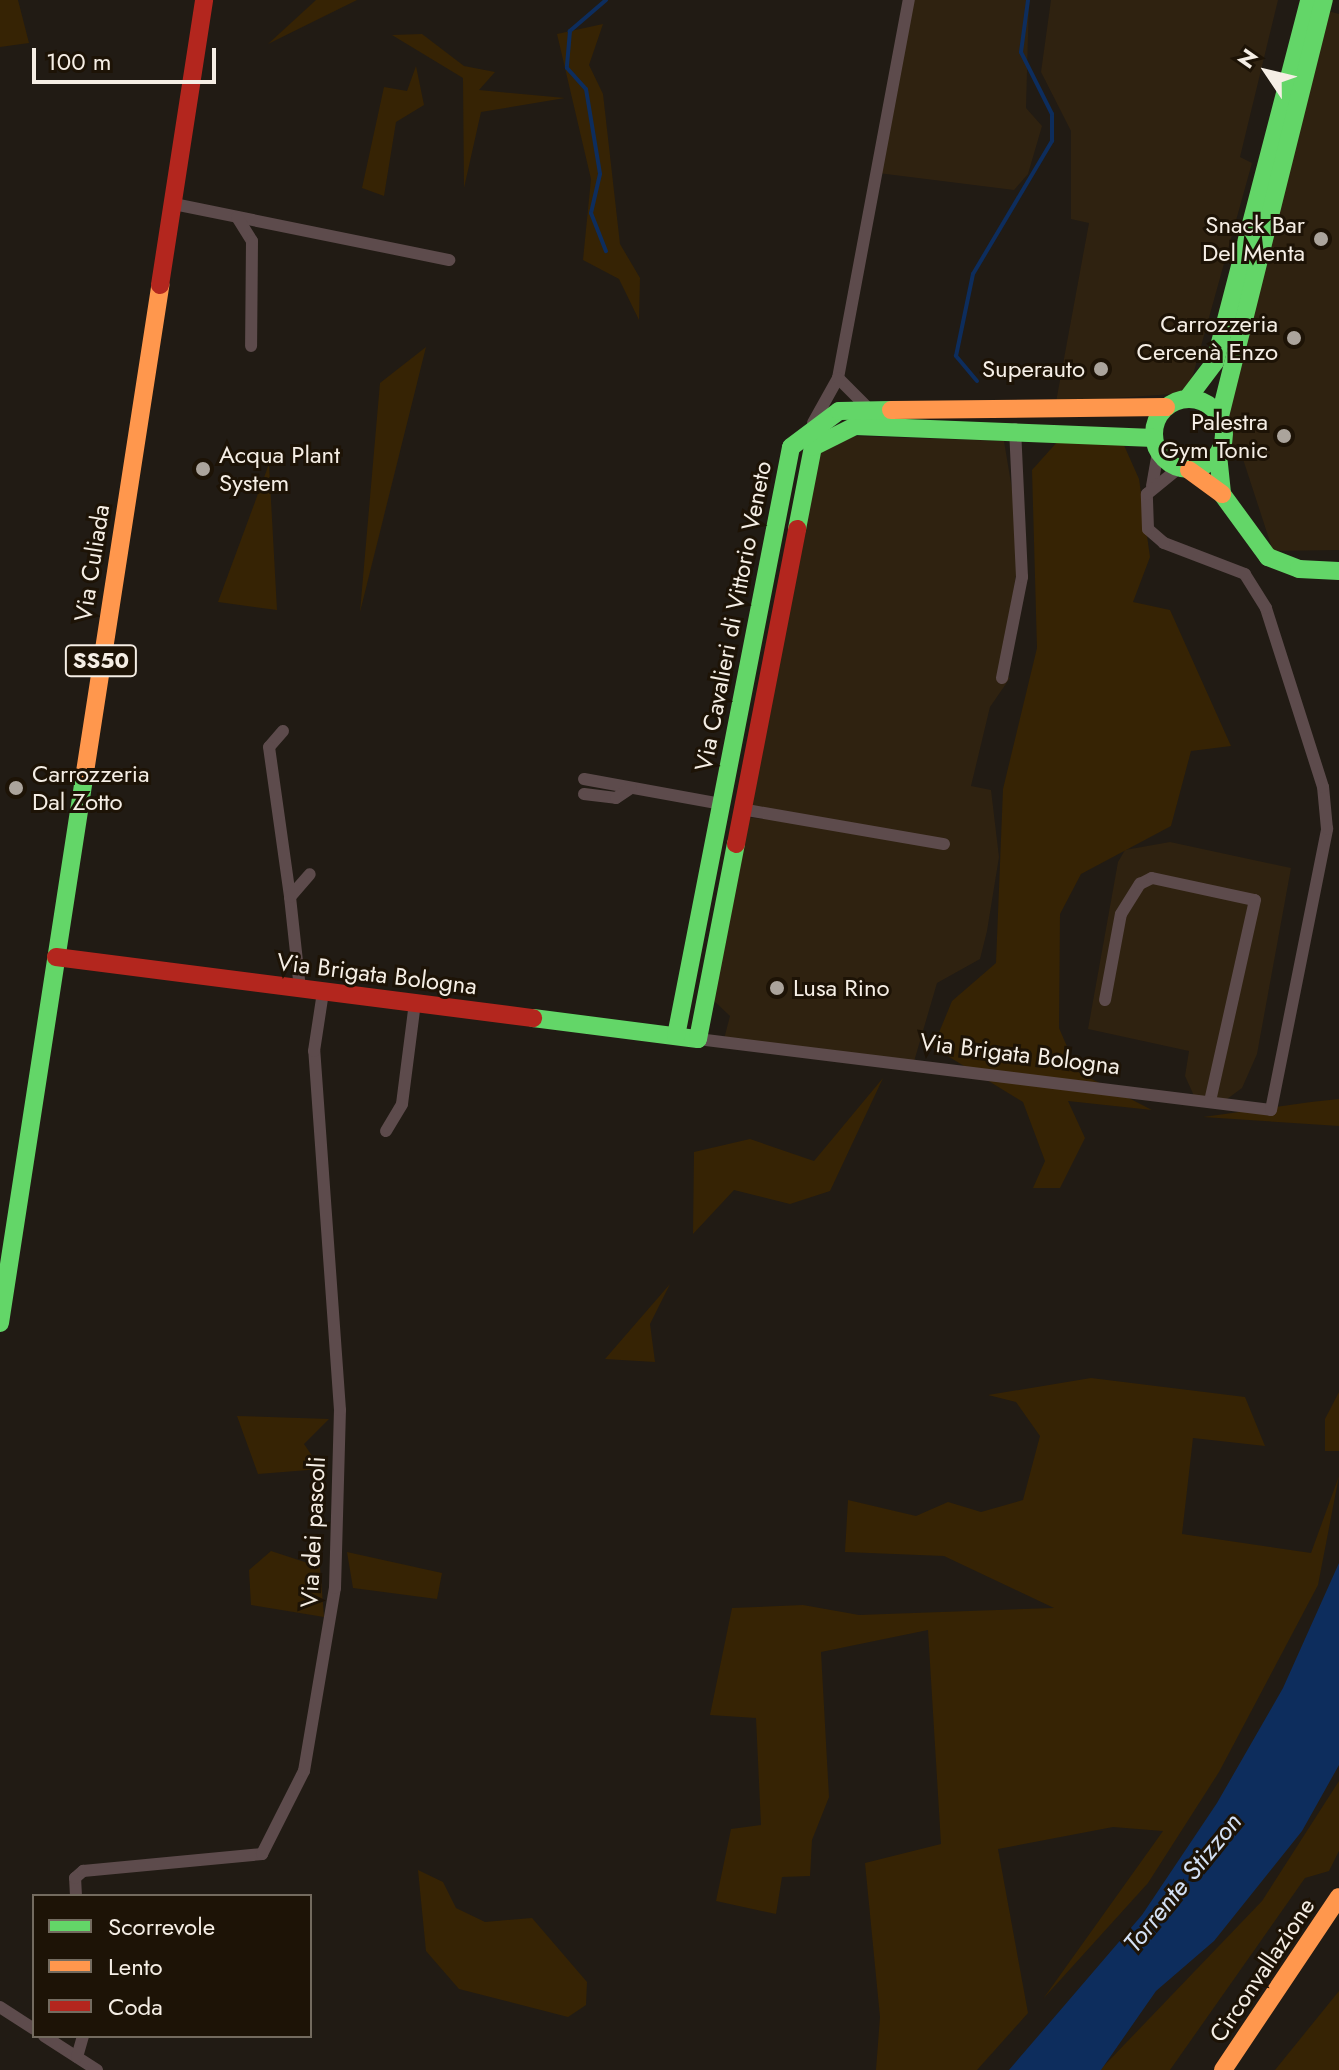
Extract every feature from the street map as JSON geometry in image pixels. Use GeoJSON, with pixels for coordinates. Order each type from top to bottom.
{"type":"FeatureCollection","features":[{"type":"Feature","properties":{"kind":"main road","name":"Via Culiada"},"geometry":{"type":"LineString","coordinates":[[0,1323],[204,0]]}},
{"type":"Feature","properties":{"kind":"main road"},"geometry":{"type":"LineString","coordinates":[[813,423],[868,408],[1166,407],[1187,399],[1215,362],[1309,0]]}},
{"type":"Feature","properties":{"kind":"main road"},"geometry":{"type":"LineString","coordinates":[[1324,0],[1220,416],[1218,455],[1222,494],[1245,535],[1268,557],[1336,572]]}},
{"type":"Feature","properties":{"kind":"main road"},"geometry":{"type":"LineString","coordinates":[[1187,399],[1220,416]]}},
{"type":"Feature","properties":{"kind":"main road"},"geometry":{"type":"LineString","coordinates":[[1166,407],[1156,445],[1184,469],[1222,494]]}},
{"type":"Feature","properties":{"kind":"main road","name":"Via Cavalieri di Vittorio Veneto"},"geometry":{"type":"LineString","coordinates":[[676,1036],[791,447],[813,423]]}},
{"type":"Feature","properties":{"kind":"main road","name":"Via Cavalieri di Vittorio Veneto"},"geometry":{"type":"LineString","coordinates":[[698,1039],[813,447],[855,426],[1015,429],[1156,445]]}},
{"type":"Feature","properties":{"kind":"main road"},"geometry":{"type":"LineString","coordinates":[[1184,469],[1218,455]]}},
{"type":"Feature","properties":{"kind":"main road","name":"Via Brigata Bologna"},"geometry":{"type":"LineString","coordinates":[[56,957],[698,1039]]}},
{"type":"Feature","properties":{"kind":"main road","name":"Circonvallazione"},"geometry":{"type":"LineString","coordinates":[[1223,2070],[1339,1897]]}},
{"type":"Feature","properties":{"kind":"street"},"geometry":{"type":"LineString","coordinates":[[813,423],[838,378],[909,0]]}},
{"type":"Feature","properties":{"kind":"street"},"geometry":{"type":"LineString","coordinates":[[174,204],[449,260]]}},
{"type":"Feature","properties":{"kind":"street"},"geometry":{"type":"LineString","coordinates":[[237,217],[252,241],[251,346]]}},
{"type":"Feature","properties":{"kind":"street"},"geometry":{"type":"LineString","coordinates":[[838,378],[868,408]]}},
{"type":"Feature","properties":{"kind":"street"},"geometry":{"type":"LineString","coordinates":[[1002,678],[1022,577],[1015,429]]}},
{"type":"Feature","properties":{"kind":"street"},"geometry":{"type":"LineString","coordinates":[[1152,486],[1156,445]]}},
{"type":"Feature","properties":{"kind":"street"},"geometry":{"type":"LineString","coordinates":[[1152,486],[1184,469]]}},
{"type":"Feature","properties":{"kind":"street","name":"Via Brigata Bologna"},"geometry":{"type":"LineString","coordinates":[[698,1039],[1271,1110],[1327,829],[1323,787],[1266,608],[1235,567],[1155,538],[1143,517],[1152,486]]}},
{"type":"Feature","properties":{"kind":"street"},"geometry":{"type":"LineString","coordinates":[[283,731],[269,747],[300,989]]}},
{"type":"Feature","properties":{"kind":"street"},"geometry":{"type":"LineString","coordinates":[[584,779],[721,804]]}},
{"type":"Feature","properties":{"kind":"street"},"geometry":{"type":"LineString","coordinates":[[584,794],[616,798],[631,788]]}},
{"type":"Feature","properties":{"kind":"street"},"geometry":{"type":"LineString","coordinates":[[741,809],[944,844]]}},
{"type":"Feature","properties":{"kind":"street"},"geometry":{"type":"LineString","coordinates":[[290,897],[310,874]]}},
{"type":"Feature","properties":{"kind":"street"},"geometry":{"type":"LineString","coordinates":[[1105,1000],[1121,914],[1140,884],[1152,878],[1255,900],[1210,1101]]}},
{"type":"Feature","properties":{"kind":"street","name":"Via dei pascoli"},"geometry":{"type":"LineString","coordinates":[[76,1894],[75,1878],[83,1871],[262,1854],[304,1771],[335,1588],[340,1410],[314,1051],[323,992]]}},
{"type":"Feature","properties":{"kind":"street"},"geometry":{"type":"LineString","coordinates":[[386,1131],[402,1104],[415,1003]]}},
{"type":"Feature","properties":{"kind":"street"},"geometry":{"type":"LineString","coordinates":[[0,2007],[32,2028]]}},
{"type":"Feature","properties":{"kind":"street"},"geometry":{"type":"LineString","coordinates":[[47,2038],[97,2070]]}},
{"type":"Feature","properties":{"kind":"street"},"geometry":{"type":"LineString","coordinates":[[77,2057],[82,2038]]}},
{"type":"Feature","properties":{"kind":"shaded area"},"geometry":{"type":"Polygon","coordinates":[[[0,0],[18,0],[29,43],[0,47],[0,0]]]}},
{"type":"Feature","properties":{"kind":"shaded area"},"geometry":{"type":"Polygon","coordinates":[[[316,0],[357,0],[268,44],[316,0]]]}},
{"type":"Feature","properties":{"kind":"shaded area"},"geometry":{"type":"Polygon","coordinates":[[[911,0],[1029,0],[1026,108],[1042,126],[1028,174],[1014,190],[878,173],[911,0]]]}},
{"type":"Feature","properties":{"kind":"shaded area"},"geometry":{"type":"Polygon","coordinates":[[[1051,0],[1278,0],[1240,157],[1252,163],[1188,393],[1056,402],[1089,223],[1071,219],[1071,131],[1041,72],[1051,0]]]}},
{"type":"Feature","properties":{"kind":"shaded area"},"geometry":{"type":"Polygon","coordinates":[[[1328,11],[1339,14],[1339,550],[1273,551],[1241,453],[1233,452],[1227,417],[1328,11]]]}},
{"type":"Feature","properties":{"kind":"shaded area"},"geometry":{"type":"Polygon","coordinates":[[[603,24],[589,65],[603,94],[620,244],[640,278],[639,320],[619,279],[583,260],[591,179],[557,34],[603,24]]]}},
{"type":"Feature","properties":{"kind":"shaded area"},"geometry":{"type":"Polygon","coordinates":[[[422,34],[464,66],[495,72],[479,90],[565,98],[481,112],[464,188],[463,78],[392,35],[422,34]]]}},
{"type":"Feature","properties":{"kind":"shaded area"},"geometry":{"type":"Polygon","coordinates":[[[416,66],[424,105],[396,122],[384,196],[362,188],[384,87],[407,91],[416,66]]]}},
{"type":"Feature","properties":{"kind":"shaded area"},"geometry":{"type":"Polygon","coordinates":[[[426,347],[360,612],[380,383],[426,347]]]}},
{"type":"Feature","properties":{"kind":"shaded area"},"geometry":{"type":"Polygon","coordinates":[[[853,436],[1004,441],[1014,501],[1018,564],[999,672],[1010,678],[990,707],[971,786],[991,790],[999,857],[987,931],[980,959],[937,983],[913,1065],[724,1039],[730,1016],[713,1000],[744,817],[786,821],[747,803],[819,453],[853,436]]]}},
{"type":"Feature","properties":{"kind":"shaded area"},"geometry":{"type":"Polygon","coordinates":[[[1058,441],[1123,443],[1139,479],[1150,557],[1133,602],[1170,610],[1231,746],[1191,751],[1171,826],[1081,874],[1060,914],[1059,1028],[1078,1072],[1152,1110],[1068,1101],[1085,1138],[1060,1188],[1033,1188],[1045,1161],[1023,1102],[933,1047],[952,1001],[996,963],[1003,789],[1037,648],[1032,470],[1058,441]]]}},
{"type":"Feature","properties":{"kind":"shaded area"},"geometry":{"type":"Polygon","coordinates":[[[269,464],[277,610],[218,602],[269,464]]]}},
{"type":"Feature","properties":{"kind":"shaded area"},"geometry":{"type":"Polygon","coordinates":[[[1170,842],[1291,868],[1257,1054],[1242,1088],[1223,1102],[1195,1098],[1185,1076],[1189,1051],[1088,1029],[1118,862],[1125,850],[1170,842]]]}},
{"type":"Feature","properties":{"kind":"shaded area"},"geometry":{"type":"Polygon","coordinates":[[[883,1078],[830,1191],[790,1204],[734,1190],[693,1234],[694,1152],[750,1139],[814,1161],[883,1078]]]}},
{"type":"Feature","properties":{"kind":"shaded area"},"geometry":{"type":"Polygon","coordinates":[[[1339,1099],[1339,1126],[1203,1117],[1311,1102],[1339,1099]]]}},
{"type":"Feature","properties":{"kind":"shaded area"},"geometry":{"type":"Polygon","coordinates":[[[670,1284],[650,1324],[655,1362],[605,1359],[670,1284]]]}},
{"type":"Feature","properties":{"kind":"shaded area"},"geometry":{"type":"Polygon","coordinates":[[[1091,1378],[1245,1397],[1265,1446],[1193,1438],[1182,1534],[1311,1553],[1339,1476],[1318,1585],[1219,1772],[1148,1883],[1043,1999],[1163,1831],[1113,1827],[998,1849],[1028,2013],[977,2070],[876,2070],[880,2017],[865,1863],[941,1844],[928,1630],[821,1652],[829,1797],[812,1840],[810,1876],[782,1877],[776,1914],[716,1901],[731,1829],[761,1825],[756,1718],[710,1715],[732,1608],[803,1605],[859,1615],[1054,1608],[944,1556],[845,1552],[848,1500],[916,1516],[948,1502],[981,1512],[1023,1500],[1040,1436],[1016,1402],[988,1395],[1091,1378]]]}},
{"type":"Feature","properties":{"kind":"shaded area"},"geometry":{"type":"Polygon","coordinates":[[[1339,1392],[1339,1451],[1325,1451],[1325,1419],[1339,1392]]]}},
{"type":"Feature","properties":{"kind":"shaded area"},"geometry":{"type":"Polygon","coordinates":[[[237,1416],[329,1419],[304,1444],[321,1469],[258,1474],[237,1416]]]}},
{"type":"Feature","properties":{"kind":"shaded area"},"geometry":{"type":"Polygon","coordinates":[[[271,1551],[320,1567],[324,1617],[251,1605],[249,1570],[271,1551]]]}},
{"type":"Feature","properties":{"kind":"shaded area"},"geometry":{"type":"Polygon","coordinates":[[[347,1552],[442,1573],[437,1599],[353,1588],[347,1552]]]}},
{"type":"Feature","properties":{"kind":"shaded area"},"geometry":{"type":"Polygon","coordinates":[[[1339,1781],[1339,1851],[1329,1871],[1305,1878],[1170,2070],[1100,2070],[1262,1901],[1339,1781]]]}},
{"type":"Feature","properties":{"kind":"shaded area"},"geometry":{"type":"Polygon","coordinates":[[[418,1870],[443,1882],[456,1908],[485,1922],[532,1918],[587,1982],[586,2005],[568,2017],[459,1989],[426,1951],[418,1870]]]}},
{"type":"Feature","properties":{"kind":"shaded area"},"geometry":{"type":"Polygon","coordinates":[[[1339,1991],[1339,2070],[1275,2070],[1339,1991]]]}},
{"type":"Feature","properties":{"kind":"water","name":"Torrente Stizzon"},"geometry":{"type":"Polygon","coordinates":[[[1339,1563],[1339,1765],[1302,1831],[1214,1941],[1156,1991],[1101,2070],[1009,2070],[1142,1915],[1217,1803],[1283,1688],[1339,1563]]]}},
{"type":"Feature","properties":{"kind":"waterway"},"geometry":{"type":"LineString","coordinates":[[606,0],[570,31],[567,68],[586,89],[600,174],[591,213],[606,251]]}},
{"type":"Feature","properties":{"kind":"waterway"},"geometry":{"type":"LineString","coordinates":[[977,381],[956,356],[973,274],[1052,141],[1052,114],[1021,52],[1028,0]]}},
{"type":"Feature","properties":{"kind":"traffic: fast"},"geometry":{"type":"LineString","coordinates":[[1187,399],[1215,362],[1309,0]]}},
{"type":"Feature","properties":{"kind":"traffic: fast"},"geometry":{"type":"LineString","coordinates":[[1220,416],[1324,0]]}},
{"type":"Feature","properties":{"kind":"traffic: fast"},"geometry":{"type":"LineString","coordinates":[[1196,399],[1218,414],[1224,434],[1222,448],[1214,459],[1203,467],[1182,469],[1164,459],[1156,448],[1154,427],[1164,409],[1175,401],[1196,399]]}},
{"type":"Feature","properties":{"kind":"traffic: fast"},"geometry":{"type":"LineString","coordinates":[[676,1036],[791,447],[839,411],[891,410]]}},
{"type":"Feature","properties":{"kind":"traffic: fast"},"geometry":{"type":"LineString","coordinates":[[797,529],[813,447],[855,426],[1154,438]]}},
{"type":"Feature","properties":{"kind":"traffic: fast"},"geometry":{"type":"LineString","coordinates":[[1218,455],[1222,494],[1268,557],[1299,569],[1339,571]]}},
{"type":"Feature","properties":{"kind":"traffic: fast"},"geometry":{"type":"LineString","coordinates":[[0,1323],[85,772]]}},
{"type":"Feature","properties":{"kind":"traffic: fast"},"geometry":{"type":"LineString","coordinates":[[533,1018],[698,1039],[736,844]]}},
{"type":"Feature","properties":{"kind":"traffic: slow"},"geometry":{"type":"LineString","coordinates":[[85,772],[160,285]]}},
{"type":"Feature","properties":{"kind":"traffic: slow"},"geometry":{"type":"LineString","coordinates":[[891,410],[1166,407]]}},
{"type":"Feature","properties":{"kind":"traffic: slow"},"geometry":{"type":"LineString","coordinates":[[1189,470],[1222,494]]}},
{"type":"Feature","properties":{"kind":"traffic: slow"},"geometry":{"type":"LineString","coordinates":[[1223,2070],[1339,1897]]}},
{"type":"Feature","properties":{"kind":"traffic: jam"},"geometry":{"type":"LineString","coordinates":[[160,285],[204,0]]}},
{"type":"Feature","properties":{"kind":"traffic: jam"},"geometry":{"type":"LineString","coordinates":[[736,844],[797,529]]}},
{"type":"Feature","properties":{"kind":"traffic: jam"},"geometry":{"type":"LineString","coordinates":[[56,957],[533,1018]]}},
{"type":"Feature","properties":{"kind":"place","name":"Snack Bar Del Menta"},"geometry":{"type":"Point","coordinates":[1321,239]}},
{"type":"Feature","properties":{"kind":"place","name":"Carrozzeria Cercenà Enzo"},"geometry":{"type":"Point","coordinates":[1294,338]}},
{"type":"Feature","properties":{"kind":"place","name":"Superauto"},"geometry":{"type":"Point","coordinates":[1101,369]}},
{"type":"Feature","properties":{"kind":"place","name":"Palestra Gym Tonic"},"geometry":{"type":"Point","coordinates":[1284,436]}},
{"type":"Feature","properties":{"kind":"place","name":"Acqua Plant System"},"geometry":{"type":"Point","coordinates":[203,469]}},
{"type":"Feature","properties":{"kind":"place","name":"Carrozzeria Dal Zotto"},"geometry":{"type":"Point","coordinates":[16,788]}},
{"type":"Feature","properties":{"kind":"place","name":"Lusa Rino"},"geometry":{"type":"Point","coordinates":[777,988]}}]}
